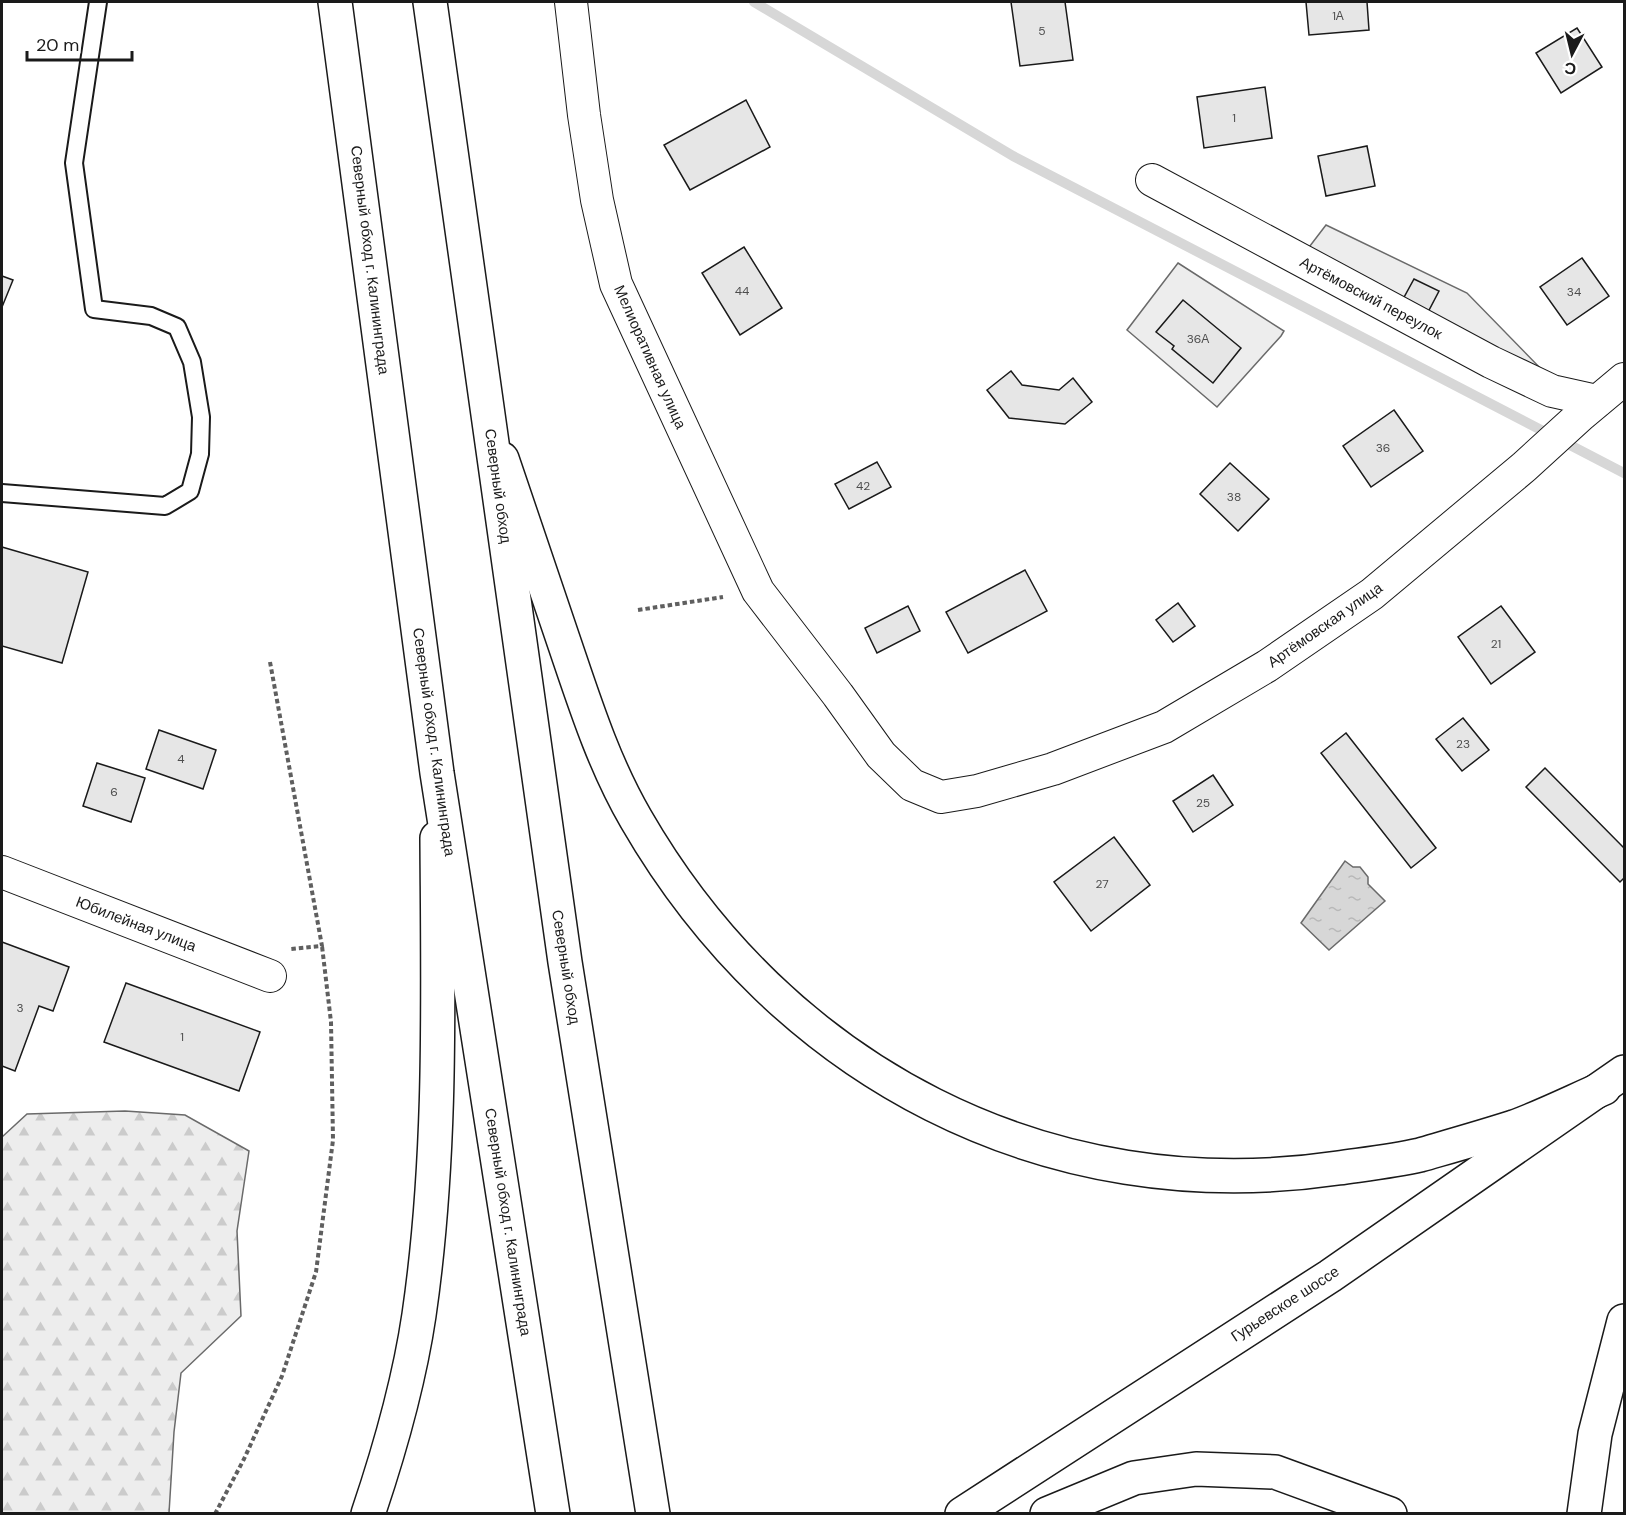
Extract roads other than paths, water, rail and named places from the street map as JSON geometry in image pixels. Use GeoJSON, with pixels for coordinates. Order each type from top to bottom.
{"type":"FeatureCollection","features":[{"type":"Feature","properties":{"kind":"main road","name":"Северный обход г. Калининграда"},"geometry":{"type":"LineString","coordinates":[[335,2],[436,773],[553,1514]]}},
{"type":"Feature","properties":{"kind":"main road"},"geometry":{"type":"LineString","coordinates":[[430,2],[489,419],[595,733],[624,796],[658,856],[708,925],[760,982],[842,1051],[910,1093],[981,1127],[1041,1149],[1101,1164],[1168,1174],[1230,1177],[1306,1173],[1418,1155],[1516,1126],[1614,1080]]}},
{"type":"Feature","properties":{"kind":"main road","name":"Северный обход"},"geometry":{"type":"LineString","coordinates":[[489,419],[565,962],[653,1514]]}},
{"type":"Feature","properties":{"kind":"main road"},"geometry":{"type":"LineString","coordinates":[[368,1514],[394,1432],[407,1378],[419,1317],[427,1250],[434,1173],[437,1089],[436,773]]}},
{"type":"Feature","properties":{"kind":"main road","name":"Гурьевское шоссе"},"geometry":{"type":"LineString","coordinates":[[962,1514],[1330,1276],[1614,1080]]}},
{"type":"Feature","properties":{"kind":"main road"},"geometry":{"type":"LineString","coordinates":[[1584,1514],[1595,1434],[1624,1321]]}},
{"type":"Feature","properties":{"kind":"main road"},"geometry":{"type":"LineString","coordinates":[[1047,1514],[1134,1478],[1196,1469],[1235,1469],[1275,1472],[1390,1514]]}},
{"type":"Feature","properties":{"kind":"street","name":"Мелиоративная улица"},"geometry":{"type":"LineString","coordinates":[[571,2],[584,115],[597,200],[616,284],[758,591],[881,755],[912,785],[941,797],[977,791]]}},
{"type":"Feature","properties":{"kind":"street","name":"Артёмовский переулок"},"geometry":{"type":"LineString","coordinates":[[1152,180],[1491,362],[1589,408]]}},
{"type":"Feature","properties":{"kind":"street","name":"Артёмовская улица"},"geometry":{"type":"LineString","coordinates":[[977,791],[1053,770],[1164,728],[1267,666],[1372,594],[1524,467],[1624,379]]}},
{"type":"Feature","properties":{"kind":"street","name":"Юбилейная улица"},"geometry":{"type":"LineString","coordinates":[[2,872],[270,976]]}},
{"type":"Feature","properties":{"kind":"lane"},"geometry":{"type":"LineString","coordinates":[[2,493],[165,506],[190,491],[200,454],[201,417],[192,362],[177,327],[151,316],[94,309],[74,163],[98,2]]}},
{"type":"Feature","properties":{"kind":"water"},"geometry":{"type":"Polygon","coordinates":[[[1345,861],[1353,867],[1360,867],[1368,877],[1368,884],[1385,901],[1329,950],[1301,923],[1345,861]]]}},
{"type":"Feature","properties":{"kind":"waterway"},"geometry":{"type":"LineString","coordinates":[[754,2],[1013,156],[1624,473]]}}]}
